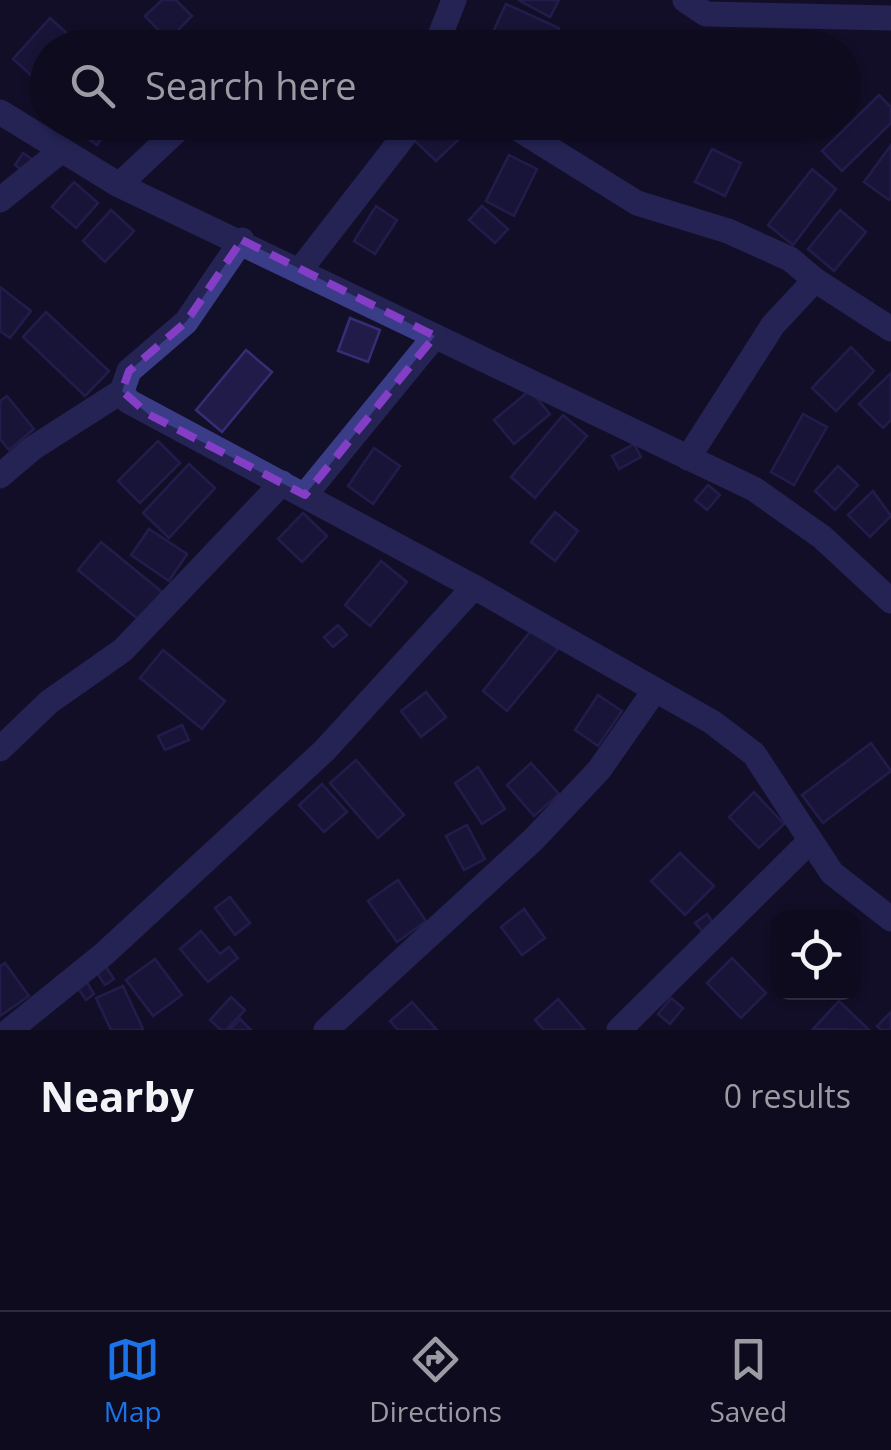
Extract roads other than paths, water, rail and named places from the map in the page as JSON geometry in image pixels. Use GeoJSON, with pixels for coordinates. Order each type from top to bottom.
{"type":"FeatureCollection","features":[{"type":"Feature","properties":{"kind":"street"},"geometry":{"type":"LineString","coordinates":[[442,30],[454,0]]}},
{"type":"Feature","properties":{"kind":"street"},"geometry":{"type":"LineString","coordinates":[[684,0],[706,14],[882,12]]}},
{"type":"Feature","properties":{"kind":"street"},"geometry":{"type":"LineString","coordinates":[[0,112],[30,130]]}},
{"type":"Feature","properties":{"kind":"street"},"geometry":{"type":"LineString","coordinates":[[46,140],[119,184],[754,490],[822,537],[891,601]]}},
{"type":"Feature","properties":{"kind":"street"},"geometry":{"type":"LineString","coordinates":[[119,184],[167,140]]}},
{"type":"Feature","properties":{"kind":"street"},"geometry":{"type":"LineString","coordinates":[[300,270],[400,140]]}},
{"type":"Feature","properties":{"kind":"street"},"geometry":{"type":"LineString","coordinates":[[536,140],[637,203],[728,231],[790,258],[815,280],[891,328]]}},
{"type":"Feature","properties":{"kind":"street"},"geometry":{"type":"LineString","coordinates":[[0,200],[62,150]]}},
{"type":"Feature","properties":{"kind":"street"},"geometry":{"type":"LineString","coordinates":[[0,476],[33,448],[122,390],[128,371],[186,322],[242,240]]}},
{"type":"Feature","properties":{"kind":"street"},"geometry":{"type":"LineString","coordinates":[[688,458],[773,325],[815,280]]}},
{"type":"Feature","properties":{"kind":"street"},"geometry":{"type":"LineString","coordinates":[[0,749],[49,702],[123,650],[294,490],[434,336]]}},
{"type":"Feature","properties":{"kind":"street"},"geometry":{"type":"LineString","coordinates":[[122,390],[128,401],[148,414],[474,588],[712,722],[754,754],[808,843],[832,873],[891,919]]}},
{"type":"Feature","properties":{"kind":"street"},"geometry":{"type":"LineString","coordinates":[[10,1030],[104,954],[324,751],[474,588]]}},
{"type":"Feature","properties":{"kind":"street"},"geometry":{"type":"LineString","coordinates":[[326,1030],[534,839],[598,770],[655,690]]}},
{"type":"Feature","properties":{"kind":"street"},"geometry":{"type":"LineString","coordinates":[[619,1030],[808,843]]}}]}
